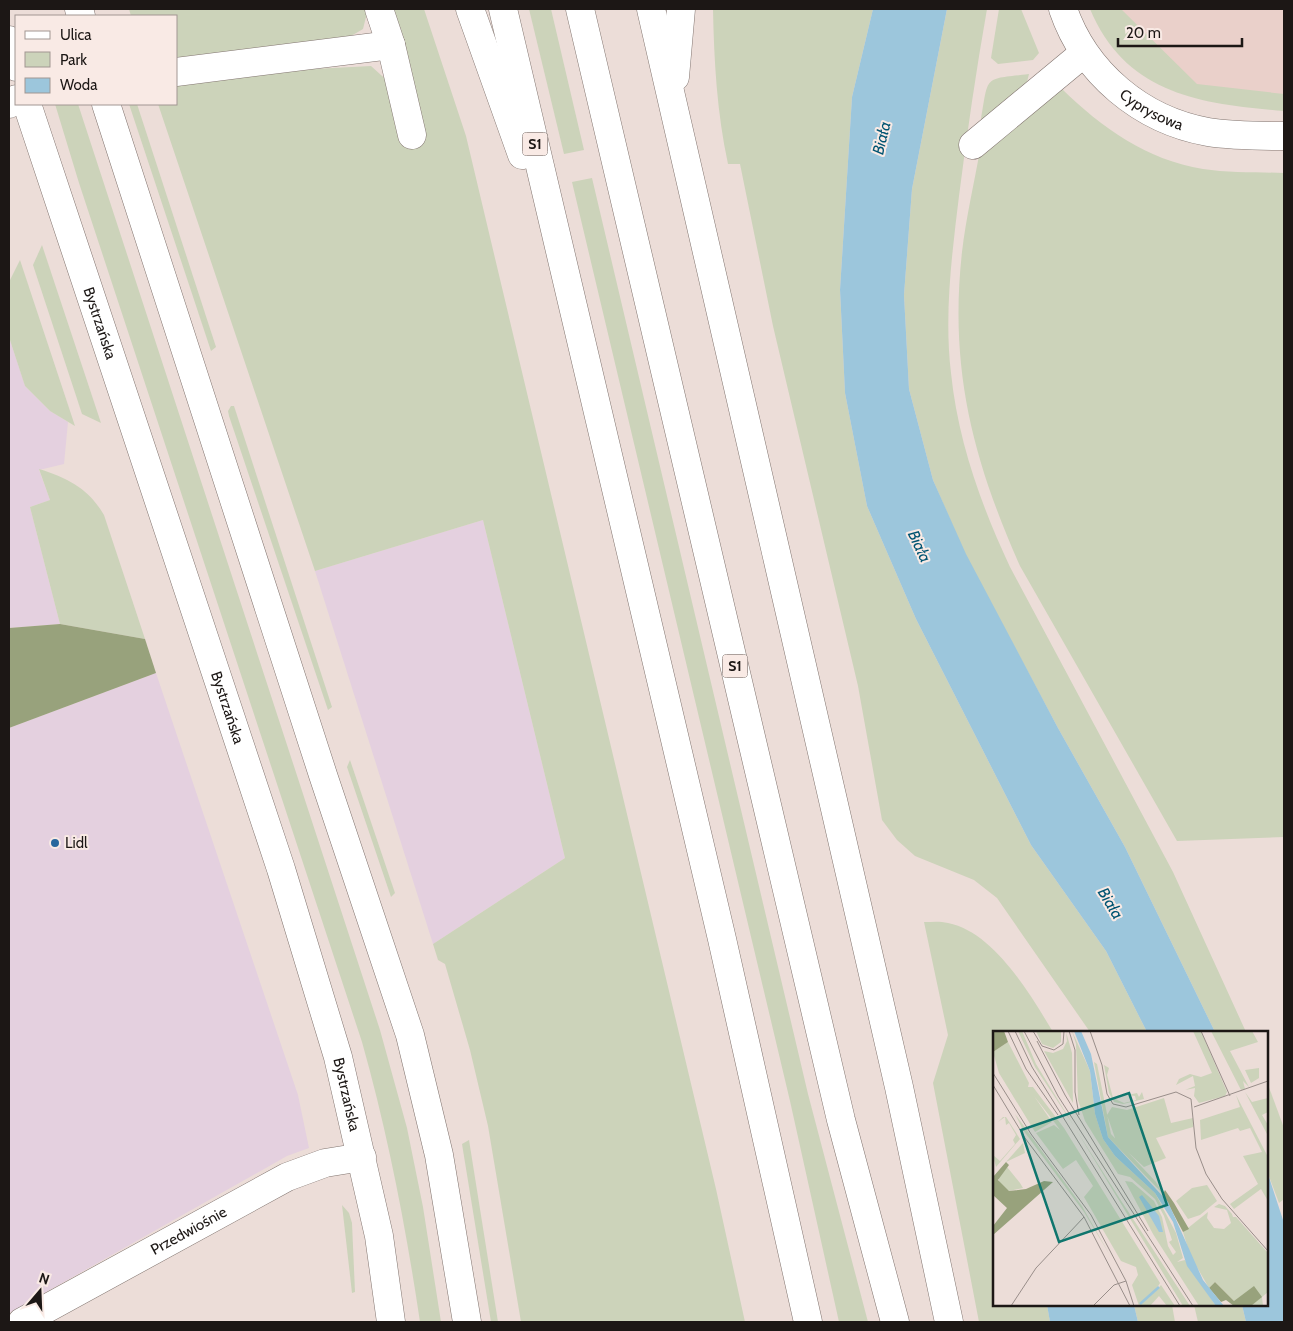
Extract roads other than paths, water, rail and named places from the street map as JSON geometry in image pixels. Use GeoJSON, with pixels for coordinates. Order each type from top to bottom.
{"type":"FeatureCollection","features":[{"type":"Feature","properties":{"kind":"main road"},"geometry":{"type":"LineString","coordinates":[[378,9],[391,45],[412,136]]}},
{"type":"Feature","properties":{"kind":"main road"},"geometry":{"type":"LineString","coordinates":[[470,9],[567,278]]}},
{"type":"Feature","properties":{"kind":"main road","name":"S1"},"geometry":{"type":"LineString","coordinates":[[503,9],[718,920],[808,1322]]}},
{"type":"Feature","properties":{"kind":"main road","name":"S1"},"geometry":{"type":"LineString","coordinates":[[580,9],[841,1120],[895,1322]]}},
{"type":"Feature","properties":{"kind":"main road"},"geometry":{"type":"LineString","coordinates":[[651,9],[899,1087],[949,1322]]}},
{"type":"Feature","properties":{"kind":"main road"},"geometry":{"type":"LineString","coordinates":[[672,101],[682,9]]}},
{"type":"Feature","properties":{"kind":"main road","name":"Cyprysowa"},"geometry":{"type":"LineString","coordinates":[[1063,9],[1084,53],[1112,85],[1140,105],[1170,122],[1208,132],[1284,136]]}},
{"type":"Feature","properties":{"kind":"main road"},"geometry":{"type":"LineString","coordinates":[[9,40],[15,63]]}},
{"type":"Feature","properties":{"kind":"main road"},"geometry":{"type":"LineString","coordinates":[[178,72],[391,45]]}},
{"type":"Feature","properties":{"kind":"main road"},"geometry":{"type":"LineString","coordinates":[[974,145],[1084,53]]}},
{"type":"Feature","properties":{"kind":"main road","name":"Bystrzańska"},"geometry":{"type":"LineString","coordinates":[[27,105],[278,860],[338,1057],[379,1236],[391,1322]]}},
{"type":"Feature","properties":{"kind":"main road"},"geometry":{"type":"LineString","coordinates":[[106,105],[323,775],[410,1036],[439,1155],[466,1322]]}},
{"type":"Feature","properties":{"kind":"main road","name":"Przedwiośnie"},"geometry":{"type":"LineString","coordinates":[[22,1322],[287,1177],[325,1163],[362,1157]]}},
{"type":"Feature","properties":{"kind":"water","name":"Biała"},"geometry":{"type":"Polygon","coordinates":[[[873,9],[947,9],[912,189],[904,295],[909,389],[933,480],[966,554],[1058,728],[1125,847],[1215,1031],[1146,1031],[1106,951],[1031,845],[916,619],[867,506],[845,393],[840,290],[852,97],[873,9]]]}},
{"type":"Feature","properties":{"kind":"water"},"geometry":{"type":"Polygon","coordinates":[[[1268,1174],[1284,1223],[1284,1322],[1246,1322],[1242,1306],[1268,1306],[1268,1174]]]}},
{"type":"Feature","properties":{"kind":"water"},"geometry":{"type":"Polygon","coordinates":[[[1047,1306],[1134,1306],[1138,1322],[1050,1322],[1047,1306]]]}},
{"type":"Feature","properties":{"kind":"place","name":"Lidl"},"geometry":{"type":"Point","coordinates":[55,843]}}]}
